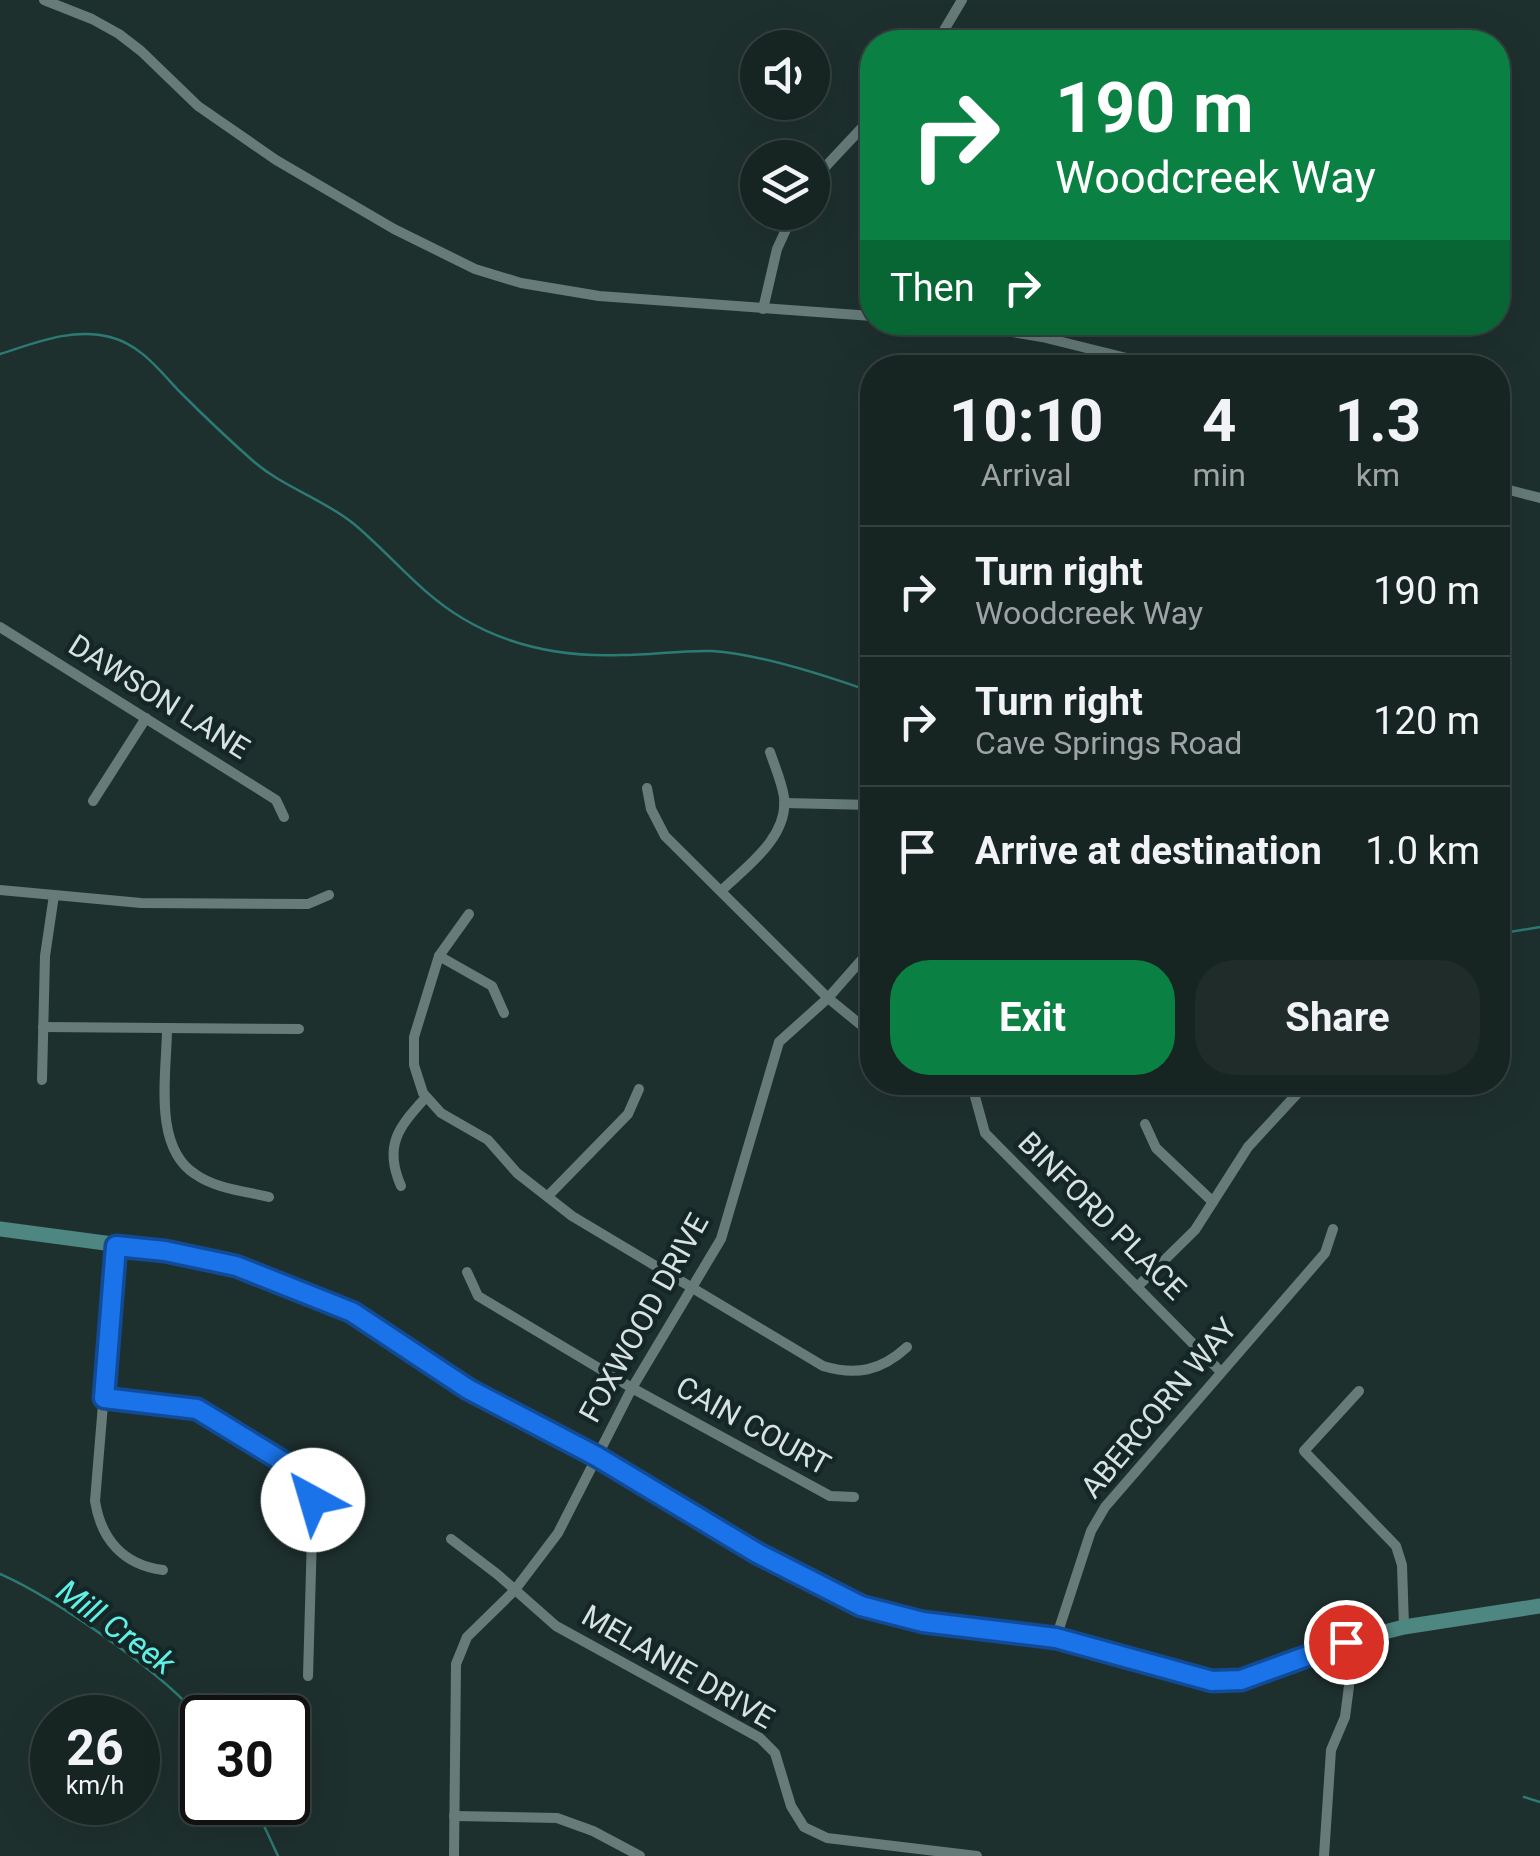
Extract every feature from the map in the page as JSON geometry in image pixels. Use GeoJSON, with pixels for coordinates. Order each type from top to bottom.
{"type":"FeatureCollection","features":[{"type":"Feature","properties":{"kind":"street"},"geometry":{"type":"LineString","coordinates":[[44,0],[119,34],[230,132],[394,229],[475,269],[521,283],[599,296],[860,315]]}},
{"type":"Feature","properties":{"kind":"street"},"geometry":{"type":"LineString","coordinates":[[944,30],[962,0]]}},
{"type":"Feature","properties":{"kind":"street"},"geometry":{"type":"LineString","coordinates":[[830,162],[860,131]]}},
{"type":"Feature","properties":{"kind":"street"},"geometry":{"type":"LineString","coordinates":[[764,309],[777,249],[786,230]]}},
{"type":"Feature","properties":{"kind":"street"},"geometry":{"type":"LineString","coordinates":[[1030,335],[1115,355]]}},
{"type":"Feature","properties":{"kind":"street"},"geometry":{"type":"LineString","coordinates":[[1510,490],[1540,498]]}},
{"type":"Feature","properties":{"kind":"street","name":"DAWSON LANE"},"geometry":{"type":"LineString","coordinates":[[0,627],[276,800],[284,817]]}},
{"type":"Feature","properties":{"kind":"street"},"geometry":{"type":"LineString","coordinates":[[93,801],[146,718]]}},
{"type":"Feature","properties":{"kind":"street"},"geometry":{"type":"LineString","coordinates":[[721,892],[765,849],[784,817],[770,752]]}},
{"type":"Feature","properties":{"kind":"street"},"geometry":{"type":"LineString","coordinates":[[647,788],[651,809],[665,836],[828,998],[860,1024]]}},
{"type":"Feature","properties":{"kind":"street"},"geometry":{"type":"LineString","coordinates":[[784,803],[860,806]]}},
{"type":"Feature","properties":{"kind":"street"},"geometry":{"type":"LineString","coordinates":[[0,890],[141,903],[308,904],[329,895]]}},
{"type":"Feature","properties":{"kind":"street"},"geometry":{"type":"LineString","coordinates":[[42,1080],[45,956],[54,896]]}},
{"type":"Feature","properties":{"kind":"street"},"geometry":{"type":"LineString","coordinates":[[469,914],[440,956],[414,1037],[414,1065],[426,1097],[441,1113],[488,1140],[517,1173],[572,1216],[823,1366],[846,1372],[880,1366],[892,1361],[906,1347]]}},
{"type":"Feature","properties":{"kind":"street"},"geometry":{"type":"LineString","coordinates":[[440,956],[492,986],[504,1013]]}},
{"type":"Feature","properties":{"kind":"street","name":"FOXWOOD DRIVE"},"geometry":{"type":"LineString","coordinates":[[454,1856],[456,1664],[466,1636],[514,1591],[558,1532],[632,1388],[721,1238],[779,1042],[828,998],[860,962]]}},
{"type":"Feature","properties":{"kind":"street"},"geometry":{"type":"LineString","coordinates":[[43,1027],[299,1029]]}},
{"type":"Feature","properties":{"kind":"street"},"geometry":{"type":"LineString","coordinates":[[167,1028],[166,1122],[174,1152],[193,1174],[215,1184],[270,1197]]}},
{"type":"Feature","properties":{"kind":"street"},"geometry":{"type":"LineString","coordinates":[[548,1196],[628,1114],[639,1089]]}},
{"type":"Feature","properties":{"kind":"street","name":"BINFORD PLACE"},"geometry":{"type":"LineString","coordinates":[[974,1095],[985,1134],[1220,1371]]}},
{"type":"Feature","properties":{"kind":"street"},"geometry":{"type":"LineString","coordinates":[[1136,1286],[1195,1230],[1248,1147],[1296,1095]]}},
{"type":"Feature","properties":{"kind":"street"},"geometry":{"type":"LineString","coordinates":[[401,1186],[391,1164],[398,1128],[426,1097]]}},
{"type":"Feature","properties":{"kind":"street"},"geometry":{"type":"LineString","coordinates":[[1146,1124],[1156,1148],[1213,1202]]}},
{"type":"Feature","properties":{"kind":"street"},"geometry":{"type":"LineString","coordinates":[[0,1229],[165,1251],[236,1266],[352,1312],[468,1389],[596,1456],[757,1553],[861,1606],[923,1622],[1056,1638],[1212,1681],[1241,1680],[1346,1642],[1404,1627],[1540,1606]]}},
{"type":"Feature","properties":{"kind":"street","name":"ABERCORN WAY"},"geometry":{"type":"LineString","coordinates":[[1056,1638],[1091,1531],[1105,1507],[1326,1253],[1334,1230]]}},
{"type":"Feature","properties":{"kind":"street"},"geometry":{"type":"LineString","coordinates":[[116,1246],[95,1501],[98,1522],[107,1540],[123,1554],[146,1568],[163,1570]]}},
{"type":"Feature","properties":{"kind":"street","name":"CAIN COURT"},"geometry":{"type":"LineString","coordinates":[[467,1272],[478,1296],[632,1388],[830,1496],[854,1497]]}},
{"type":"Feature","properties":{"kind":"street"},"geometry":{"type":"LineString","coordinates":[[1359,1392],[1304,1451],[1396,1546],[1402,1565],[1404,1627]]}},
{"type":"Feature","properties":{"kind":"street"},"geometry":{"type":"LineString","coordinates":[[104,1398],[197,1409],[290,1466],[310,1486],[313,1500],[308,1676]]}},
{"type":"Feature","properties":{"kind":"street","name":"MELANIE DRIVE"},"geometry":{"type":"LineString","coordinates":[[450,1539],[556,1626],[760,1738],[775,1753],[791,1806],[804,1827],[827,1838],[977,1856]]}},
{"type":"Feature","properties":{"kind":"street"},"geometry":{"type":"LineString","coordinates":[[1324,1856],[1331,1750],[1345,1717],[1349,1686],[1346,1642]]}},
{"type":"Feature","properties":{"kind":"street"},"geometry":{"type":"LineString","coordinates":[[454,1816],[557,1818],[593,1831],[640,1856]]}},
{"type":"Feature","properties":{"kind":"waterway"},"geometry":{"type":"LineString","coordinates":[[0,354],[82,334],[110,337],[131,346],[264,469],[342,515],[433,597],[462,618],[499,636],[538,648],[579,654],[731,653],[860,688]]}},
{"type":"Feature","properties":{"kind":"waterway"},"geometry":{"type":"LineString","coordinates":[[1510,932],[1540,927]]}},
{"type":"Feature","properties":{"kind":"waterway","name":"Mill Creek"},"geometry":{"type":"LineString","coordinates":[[0,1574],[108,1639],[180,1697]]}},
{"type":"Feature","properties":{"kind":"waterway"},"geometry":{"type":"LineString","coordinates":[[1524,1797],[1540,1802]]}},
{"type":"Feature","properties":{"kind":"waterway","name":"Mill Creek"},"geometry":{"type":"LineString","coordinates":[[264,1825],[278,1856]]}},
{"type":"Feature","properties":{"kind":"route"},"geometry":{"type":"LineString","coordinates":[[313,1500],[310,1486],[290,1466],[197,1409],[104,1398],[116,1246],[165,1251],[236,1266],[352,1312],[468,1389],[596,1456],[757,1553],[861,1606],[923,1622],[1056,1638],[1212,1681],[1241,1680],[1346,1642]]}}]}
